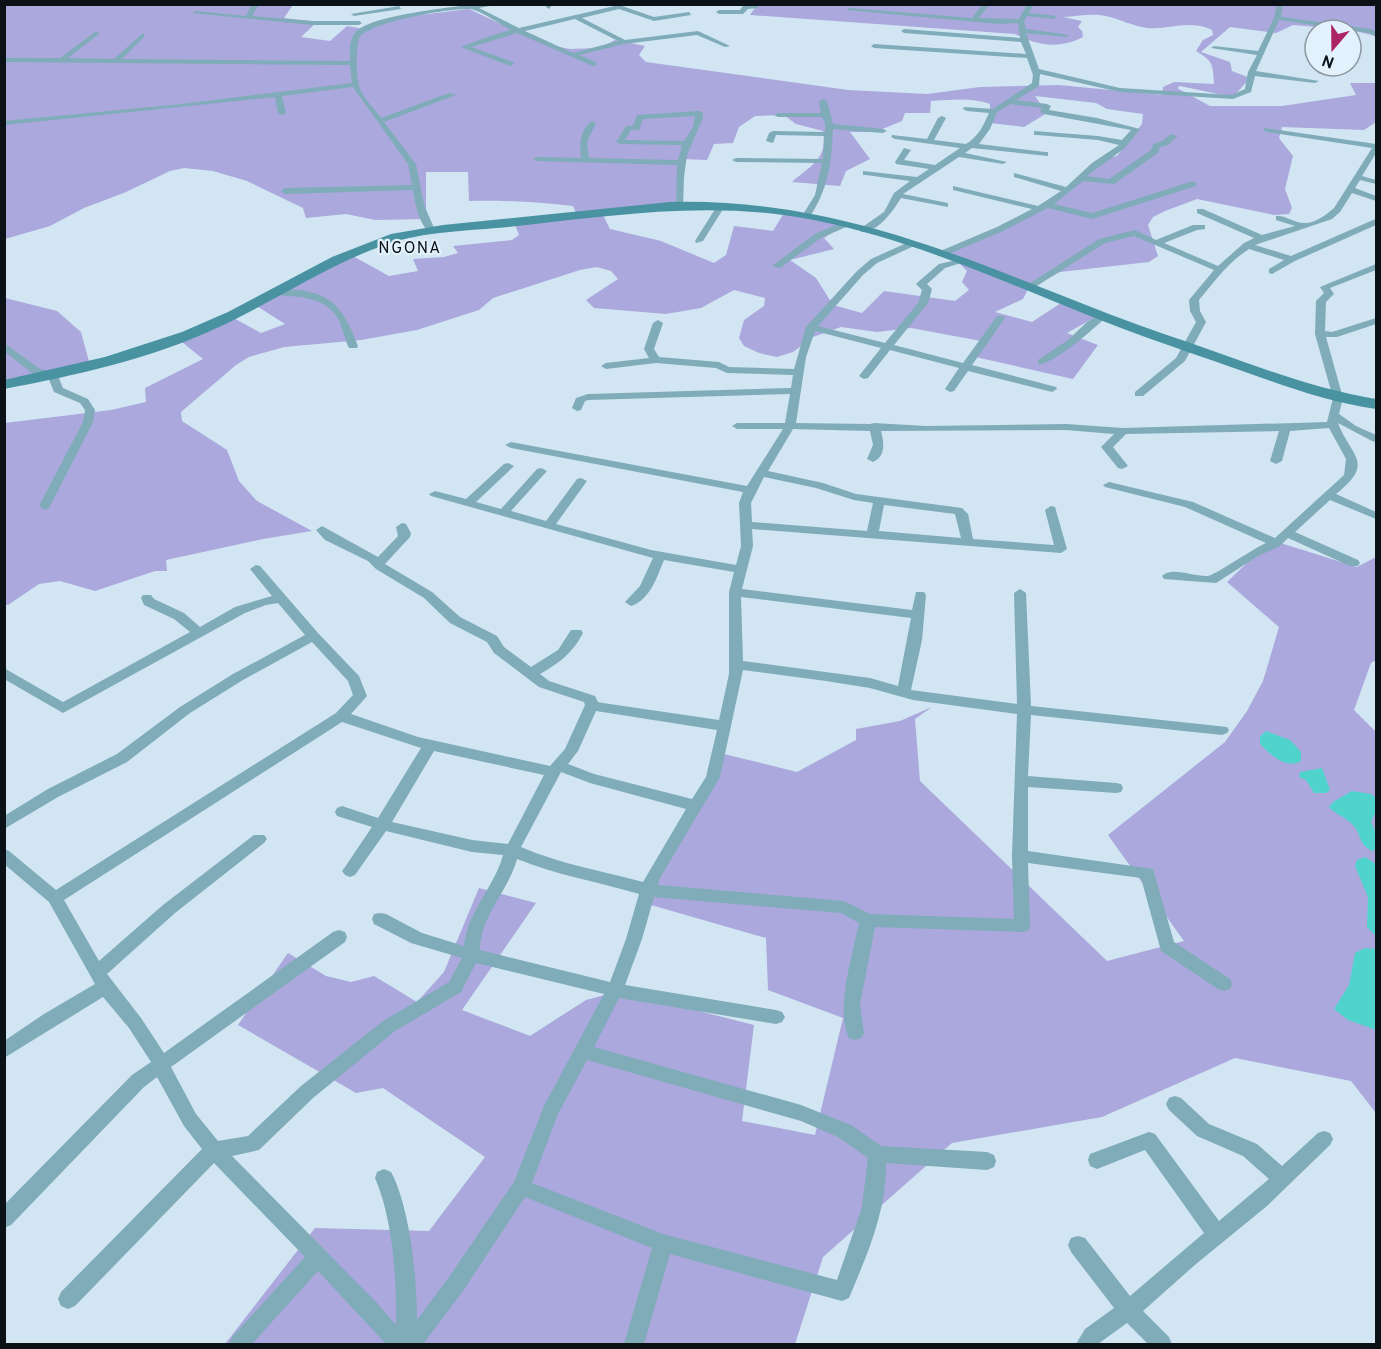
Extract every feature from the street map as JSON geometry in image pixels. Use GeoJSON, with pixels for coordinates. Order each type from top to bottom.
{"type":"FeatureCollection","features":[{"type":"Feature","properties":{"kind":"street"},"geometry":{"type":"LineString","coordinates":[[249,18],[256,4]]}},
{"type":"Feature","properties":{"kind":"street"},"geometry":{"type":"LineString","coordinates":[[354,4],[354,14],[359,23]]}},
{"type":"Feature","properties":{"kind":"street"},"geometry":{"type":"LineString","coordinates":[[195,13],[313,23],[359,23],[381,22],[497,4]]}},
{"type":"Feature","properties":{"kind":"street"},"geometry":{"type":"LineString","coordinates":[[719,12],[743,12],[745,8],[756,8],[755,4]]}},
{"type":"Feature","properties":{"kind":"street"},"geometry":{"type":"LineString","coordinates":[[974,20],[987,4]]}},
{"type":"Feature","properties":{"kind":"street"},"geometry":{"type":"LineString","coordinates":[[864,230],[887,214],[897,195],[969,146],[986,129],[994,111],[1036,84],[1036,71],[1024,40],[1022,18],[1031,4]]}},
{"type":"Feature","properties":{"kind":"street"},"geometry":{"type":"LineString","coordinates":[[1036,71],[1120,90],[1233,97],[1248,90],[1252,73],[1277,18],[1280,4]]}},
{"type":"Feature","properties":{"kind":"street"},"geometry":{"type":"LineString","coordinates":[[419,5],[430,14]]}},
{"type":"Feature","properties":{"kind":"street"},"geometry":{"type":"LineString","coordinates":[[510,64],[464,47],[495,36],[619,7],[654,20],[689,14]]}},
{"type":"Feature","properties":{"kind":"street"},"geometry":{"type":"LineString","coordinates":[[354,14],[399,8]]}},
{"type":"Feature","properties":{"kind":"street"},"geometry":{"type":"LineString","coordinates":[[474,8],[593,64]]}},
{"type":"Feature","properties":{"kind":"street"},"geometry":{"type":"LineString","coordinates":[[849,10],[931,12],[1007,23],[1022,18],[1054,17]]}},
{"type":"Feature","properties":{"kind":"street"},"geometry":{"type":"LineString","coordinates":[[576,17],[624,42]]}},
{"type":"Feature","properties":{"kind":"street"},"geometry":{"type":"LineString","coordinates":[[1277,18],[1371,31],[1377,34]]}},
{"type":"Feature","properties":{"kind":"street"},"geometry":{"type":"LineString","coordinates":[[381,22],[357,34],[354,44],[355,85],[364,101],[412,164],[420,205],[430,230]]}},
{"type":"Feature","properties":{"kind":"street"},"geometry":{"type":"LineString","coordinates":[[904,31],[1024,40]]}},
{"type":"Feature","properties":{"kind":"street"},"geometry":{"type":"LineString","coordinates":[[1023,31],[1066,35]]}},
{"type":"Feature","properties":{"kind":"street"},"geometry":{"type":"LineString","coordinates":[[63,59],[97,33]]}},
{"type":"Feature","properties":{"kind":"street"},"geometry":{"type":"LineString","coordinates":[[572,55],[624,42],[646,42],[698,33],[727,46]]}},
{"type":"Feature","properties":{"kind":"street"},"geometry":{"type":"LineString","coordinates":[[117,60],[143,35]]}},
{"type":"Feature","properties":{"kind":"street"},"geometry":{"type":"LineString","coordinates":[[874,46],[1030,56]]}},
{"type":"Feature","properties":{"kind":"street"},"geometry":{"type":"LineString","coordinates":[[1214,48],[1262,53]]}},
{"type":"Feature","properties":{"kind":"street"},"geometry":{"type":"LineString","coordinates":[[4,60],[354,63]]}},
{"type":"Feature","properties":{"kind":"street"},"geometry":{"type":"LineString","coordinates":[[1252,73],[1315,81]]}},
{"type":"Feature","properties":{"kind":"street"},"geometry":{"type":"LineString","coordinates":[[4,123],[355,85]]}},
{"type":"Feature","properties":{"kind":"street"},"geometry":{"type":"LineString","coordinates":[[278,94],[282,113]]}},
{"type":"Feature","properties":{"kind":"street"},"geometry":{"type":"LineString","coordinates":[[380,122],[452,95]]}},
{"type":"Feature","properties":{"kind":"street"},"geometry":{"type":"LineString","coordinates":[[806,216],[819,195],[826,161],[827,130],[823,101]]}},
{"type":"Feature","properties":{"kind":"street"},"geometry":{"type":"LineString","coordinates":[[941,254],[1043,207],[1068,190],[1095,165],[1122,146],[1135,128],[1044,112],[1047,106],[1007,101]]}},
{"type":"Feature","properties":{"kind":"street"},"geometry":{"type":"LineString","coordinates":[[967,109],[994,111]]}},
{"type":"Feature","properties":{"kind":"street"},"geometry":{"type":"LineString","coordinates":[[680,207],[678,197],[682,163],[687,143],[699,121],[699,113],[640,117],[636,128],[629,128],[620,142],[687,143]]}},
{"type":"Feature","properties":{"kind":"street"},"geometry":{"type":"LineString","coordinates":[[778,115],[825,115]]}},
{"type":"Feature","properties":{"kind":"street"},"geometry":{"type":"LineString","coordinates":[[930,141],[942,118]]}},
{"type":"Feature","properties":{"kind":"street"},"geometry":{"type":"LineString","coordinates":[[585,160],[583,142],[592,123]]}},
{"type":"Feature","properties":{"kind":"street"},"geometry":{"type":"LineString","coordinates":[[770,141],[773,133],[827,130],[883,131]]}},
{"type":"Feature","properties":{"kind":"street"},"geometry":{"type":"LineString","coordinates":[[1138,394],[1181,359],[1201,322],[1195,311],[1194,300],[1221,270],[1247,245],[1261,238],[1329,218],[1338,210],[1376,150],[1267,130]]}},
{"type":"Feature","properties":{"kind":"street"},"geometry":{"type":"LineString","coordinates":[[1037,133],[1098,138],[1123,143]]}},
{"type":"Feature","properties":{"kind":"street"},"geometry":{"type":"LineString","coordinates":[[895,136],[1045,154]]}},
{"type":"Feature","properties":{"kind":"street"},"geometry":{"type":"LineString","coordinates":[[1082,178],[1111,182],[1155,151],[1156,146],[1174,136]]}},
{"type":"Feature","properties":{"kind":"street"},"geometry":{"type":"LineString","coordinates":[[779,160],[781,148]]}},
{"type":"Feature","properties":{"kind":"street"},"geometry":{"type":"LineString","coordinates":[[907,150],[899,162],[939,168]]}},
{"type":"Feature","properties":{"kind":"street"},"geometry":{"type":"LineString","coordinates":[[958,154],[1003,162]]}},
{"type":"Feature","properties":{"kind":"street"},"geometry":{"type":"LineString","coordinates":[[537,159],[682,163]]}},
{"type":"Feature","properties":{"kind":"street"},"geometry":{"type":"LineString","coordinates":[[736,160],[826,161]]}},
{"type":"Feature","properties":{"kind":"street"},"geometry":{"type":"LineString","coordinates":[[866,173],[918,180]]}},
{"type":"Feature","properties":{"kind":"street"},"geometry":{"type":"LineString","coordinates":[[1017,175],[1068,190]]}},
{"type":"Feature","properties":{"kind":"street"},"geometry":{"type":"LineString","coordinates":[[1358,177],[1377,182]]}},
{"type":"Feature","properties":{"kind":"street"},"geometry":{"type":"LineString","coordinates":[[956,188],[1092,216],[1193,184]]}},
{"type":"Feature","properties":{"kind":"street"},"geometry":{"type":"LineString","coordinates":[[285,190],[416,186]]}},
{"type":"Feature","properties":{"kind":"street"},"geometry":{"type":"LineString","coordinates":[[1350,189],[1377,199]]}},
{"type":"Feature","properties":{"kind":"street"},"geometry":{"type":"LineString","coordinates":[[897,195],[945,205]]}},
{"type":"Feature","properties":{"kind":"street"},"geometry":{"type":"LineString","coordinates":[[699,241],[721,206]]}},
{"type":"Feature","properties":{"kind":"street"},"geometry":{"type":"LineString","coordinates":[[4,385],[82,369],[187,334],[218,322],[377,243],[411,232],[680,207],[721,206],[767,209],[806,216],[911,244],[1186,346],[1338,398],[1377,404]]}},
{"type":"Feature","properties":{"kind":"street"},"geometry":{"type":"LineString","coordinates":[[1200,212],[1261,238]]}},
{"type":"Feature","properties":{"kind":"street"},"geometry":{"type":"LineString","coordinates":[[1279,218],[1303,226]]}},
{"type":"Feature","properties":{"kind":"street"},"geometry":{"type":"LineString","coordinates":[[1272,271],[1292,259],[1377,222]]}},
{"type":"Feature","properties":{"kind":"street"},"geometry":{"type":"LineString","coordinates":[[777,266],[818,236],[843,225]]}},
{"type":"Feature","properties":{"kind":"street"},"geometry":{"type":"LineString","coordinates":[[1156,243],[1196,227],[1202,227]]}},
{"type":"Feature","properties":{"kind":"street"},"geometry":{"type":"LineString","coordinates":[[1029,287],[1102,241],[1135,233],[1221,270]]}},
{"type":"Feature","properties":{"kind":"street"},"geometry":{"type":"LineString","coordinates":[[411,1344],[456,1284],[521,1187],[550,1112],[615,990],[634,939],[652,877],[713,777],[736,665],[735,592],[747,546],[745,503],[750,490],[790,426],[798,372],[811,327],[874,261],[911,244]]}},
{"type":"Feature","properties":{"kind":"street"},"geometry":{"type":"LineString","coordinates":[[1247,245],[1292,259]]}},
{"type":"Feature","properties":{"kind":"street"},"geometry":{"type":"LineString","coordinates":[[864,376],[923,303],[927,290],[921,284],[942,266],[958,261]]}},
{"type":"Feature","properties":{"kind":"street"},"geometry":{"type":"LineString","coordinates":[[1168,576],[1212,580],[1254,553],[1276,543],[1350,477],[1352,464],[1346,445],[1332,420],[1338,398],[1320,334],[1321,300],[1329,294],[1325,287],[1377,267]]}},
{"type":"Feature","properties":{"kind":"street"},"geometry":{"type":"LineString","coordinates":[[275,292],[293,291],[320,299],[340,314],[353,346]]}},
{"type":"Feature","properties":{"kind":"street"},"geometry":{"type":"LineString","coordinates":[[1042,363],[1102,316]]}},
{"type":"Feature","properties":{"kind":"street"},"geometry":{"type":"LineString","coordinates":[[950,389],[1000,318]]}},
{"type":"Feature","properties":{"kind":"street"},"geometry":{"type":"LineString","coordinates":[[1320,334],[1333,335],[1377,321]]}},
{"type":"Feature","properties":{"kind":"street"},"geometry":{"type":"LineString","coordinates":[[656,360],[648,349],[658,323]]}},
{"type":"Feature","properties":{"kind":"street"},"geometry":{"type":"LineString","coordinates":[[811,327],[1052,389]]}},
{"type":"Feature","properties":{"kind":"street"},"geometry":{"type":"LineString","coordinates":[[4,346],[36,371],[53,375]]}},
{"type":"Feature","properties":{"kind":"street"},"geometry":{"type":"LineString","coordinates":[[606,366],[656,360],[719,365],[727,370],[798,372]]}},
{"type":"Feature","properties":{"kind":"street"},"geometry":{"type":"LineString","coordinates":[[45,506],[91,415],[84,401],[58,390],[53,375]]}},
{"type":"Feature","properties":{"kind":"street"},"geometry":{"type":"LineString","coordinates":[[577,408],[581,398],[588,397],[794,391]]}},
{"type":"Feature","properties":{"kind":"street"},"geometry":{"type":"LineString","coordinates":[[737,426],[874,426],[926,429],[1066,427],[1123,432],[1285,428],[1332,420],[1377,439]]}},
{"type":"Feature","properties":{"kind":"street"},"geometry":{"type":"LineString","coordinates":[[873,459],[879,445],[874,426]]}},
{"type":"Feature","properties":{"kind":"street"},"geometry":{"type":"LineString","coordinates":[[1276,461],[1285,428]]}},
{"type":"Feature","properties":{"kind":"street"},"geometry":{"type":"LineString","coordinates":[[1122,466],[1107,447],[1123,432]]}},
{"type":"Feature","properties":{"kind":"street"},"geometry":{"type":"LineString","coordinates":[[511,446],[750,490]]}},
{"type":"Feature","properties":{"kind":"street"},"geometry":{"type":"LineString","coordinates":[[468,503],[508,466]]}},
{"type":"Feature","properties":{"kind":"street"},"geometry":{"type":"LineString","coordinates":[[503,513],[541,471]]}},
{"type":"Feature","properties":{"kind":"street"},"geometry":{"type":"LineString","coordinates":[[761,473],[819,485],[854,497],[958,511],[962,514],[968,543]]}},
{"type":"Feature","properties":{"kind":"street"},"geometry":{"type":"LineString","coordinates":[[549,525],[581,481]]}},
{"type":"Feature","properties":{"kind":"street"},"geometry":{"type":"LineString","coordinates":[[1109,485],[1190,504],[1276,543]]}},
{"type":"Feature","properties":{"kind":"street"},"geometry":{"type":"LineString","coordinates":[[435,494],[660,555],[740,569]]}},
{"type":"Feature","properties":{"kind":"street"},"geometry":{"type":"LineString","coordinates":[[1328,495],[1377,516]]}},
{"type":"Feature","properties":{"kind":"street"},"geometry":{"type":"LineString","coordinates":[[872,536],[879,501]]}},
{"type":"Feature","properties":{"kind":"street"},"geometry":{"type":"LineString","coordinates":[[747,525],[1061,549],[1051,510]]}},
{"type":"Feature","properties":{"kind":"street"},"geometry":{"type":"LineString","coordinates":[[378,564],[404,537],[405,533],[402,528]]}},
{"type":"Feature","properties":{"kind":"street"},"geometry":{"type":"LineString","coordinates":[[68,1299],[214,1150],[253,1144],[307,1092],[389,1026],[455,987],[472,955],[472,942],[488,899],[507,869],[512,850],[556,769],[571,751],[592,705],[590,699],[544,684],[499,650],[492,639],[455,620],[428,595],[372,558],[329,537],[322,530]]}},
{"type":"Feature","properties":{"kind":"street"},"geometry":{"type":"LineString","coordinates":[[1287,532],[1354,563]]}},
{"type":"Feature","properties":{"kind":"street"},"geometry":{"type":"LineString","coordinates":[[632,602],[646,588],[660,555]]}},
{"type":"Feature","properties":{"kind":"street"},"geometry":{"type":"LineString","coordinates":[[55,898],[340,716],[360,696],[354,679],[280,599],[256,569]]}},
{"type":"Feature","properties":{"kind":"street"},"geometry":{"type":"LineString","coordinates":[[735,592],[917,615]]}},
{"type":"Feature","properties":{"kind":"street"},"geometry":{"type":"LineString","coordinates":[[342,812],[382,825],[472,846],[512,850],[548,865],[589,873],[648,890],[844,907],[868,920],[1022,926],[1020,856],[1024,710],[1020,593]]}},
{"type":"Feature","properties":{"kind":"street"},"geometry":{"type":"LineString","coordinates":[[904,692],[920,595]]}},
{"type":"Feature","properties":{"kind":"street"},"geometry":{"type":"LineString","coordinates":[[147,598],[179,616],[199,633]]}},
{"type":"Feature","properties":{"kind":"street"},"geometry":{"type":"LineString","coordinates":[[4,672],[20,684],[63,708],[240,610],[264,601],[280,599]]}},
{"type":"Feature","properties":{"kind":"street"},"geometry":{"type":"LineString","coordinates":[[530,674],[563,655],[572,644],[576,633]]}},
{"type":"Feature","properties":{"kind":"street"},"geometry":{"type":"LineString","coordinates":[[4,824],[53,793],[122,758],[185,710],[238,677],[313,636]]}},
{"type":"Feature","properties":{"kind":"street"},"geometry":{"type":"LineString","coordinates":[[736,665],[870,683],[904,692],[1024,710],[1222,730]]}},
{"type":"Feature","properties":{"kind":"street"},"geometry":{"type":"LineString","coordinates":[[592,705],[646,716],[724,726]]}},
{"type":"Feature","properties":{"kind":"street"},"geometry":{"type":"LineString","coordinates":[[340,716],[431,744],[556,769],[696,806]]}},
{"type":"Feature","properties":{"kind":"street"},"geometry":{"type":"LineString","coordinates":[[350,871],[382,825],[431,744]]}},
{"type":"Feature","properties":{"kind":"street"},"geometry":{"type":"LineString","coordinates":[[1022,781],[1116,788]]}},
{"type":"Feature","properties":{"kind":"street"},"geometry":{"type":"LineString","coordinates":[[4,1051],[101,980],[169,909],[259,839]]}},
{"type":"Feature","properties":{"kind":"street"},"geometry":{"type":"LineString","coordinates":[[1020,856],[1147,873],[1167,946],[1224,984]]}},
{"type":"Feature","properties":{"kind":"street"},"geometry":{"type":"LineString","coordinates":[[6,860],[55,898],[101,980],[135,1023],[161,1063],[190,1120],[214,1150],[371,1311],[399,1344]]}},
{"type":"Feature","properties":{"kind":"street"},"geometry":{"type":"LineString","coordinates":[[380,919],[417,938],[472,955],[615,990],[776,1017]]}},
{"type":"Feature","properties":{"kind":"street"},"geometry":{"type":"LineString","coordinates":[[855,1033],[852,1004],[868,920]]}},
{"type":"Feature","properties":{"kind":"street"},"geometry":{"type":"LineString","coordinates":[[4,1219],[138,1081],[339,937]]}},
{"type":"Feature","properties":{"kind":"street"},"geometry":{"type":"LineString","coordinates":[[521,1187],[663,1243],[842,1291],[862,1242],[878,1175],[877,1154],[869,1145],[846,1132],[787,1108],[582,1052]]}},
{"type":"Feature","properties":{"kind":"street"},"geometry":{"type":"LineString","coordinates":[[1175,1104],[1203,1130],[1250,1150],[1283,1179]]}},
{"type":"Feature","properties":{"kind":"street"},"geometry":{"type":"LineString","coordinates":[[1086,1344],[1092,1336],[1128,1310],[1283,1179],[1324,1139]]}},
{"type":"Feature","properties":{"kind":"street"},"geometry":{"type":"LineString","coordinates":[[1097,1160],[1149,1140],[1217,1235]]}},
{"type":"Feature","properties":{"kind":"street"},"geometry":{"type":"LineString","coordinates":[[877,1154],[987,1161]]}},
{"type":"Feature","properties":{"kind":"street"},"geometry":{"type":"LineString","coordinates":[[384,1178],[391,1191],[407,1286],[406,1344]]}},
{"type":"Feature","properties":{"kind":"street"},"geometry":{"type":"LineString","coordinates":[[634,1344],[663,1243]]}},
{"type":"Feature","properties":{"kind":"street"},"geometry":{"type":"LineString","coordinates":[[1078,1245],[1128,1310],[1162,1344]]}},
{"type":"Feature","properties":{"kind":"street"},"geometry":{"type":"LineString","coordinates":[[239,1344],[318,1256]]}},
{"type":"Feature","properties":{"kind":"shaded area"},"geometry":{"type":"Polygon","coordinates":[[[4,5],[293,5],[284,18],[317,22],[301,37],[330,41],[347,26],[364,29],[404,17],[469,9],[544,44],[570,49],[600,48],[615,40],[645,46],[639,55],[646,62],[848,90],[927,94],[980,87],[1059,85],[1162,95],[1163,87],[1174,82],[1214,84],[1211,64],[1196,51],[1203,40],[1213,35],[1212,30],[1196,25],[1147,28],[1106,16],[1079,15],[1063,17],[1082,21],[1078,27],[1083,37],[1066,43],[1049,44],[1032,41],[1015,34],[750,15],[757,5],[1376,5],[1376,36],[1363,33],[1363,18],[1303,18],[1303,26],[1293,25],[1276,33],[1230,27],[1201,52],[1230,62],[1232,71],[1250,78],[1233,97],[1180,86],[1177,88],[1210,106],[1282,106],[1356,95],[1350,83],[1376,83],[1376,122],[1364,130],[1282,127],[1279,138],[1293,156],[1285,189],[1292,208],[1289,214],[1274,215],[1197,199],[1153,217],[1148,225],[1158,256],[1149,262],[1060,272],[1029,287],[1023,299],[995,312],[1032,322],[1064,301],[1099,315],[1067,333],[1098,345],[1073,379],[971,356],[981,341],[911,328],[877,332],[841,327],[813,337],[793,352],[777,357],[759,353],[744,346],[739,338],[744,320],[764,306],[765,298],[734,290],[701,308],[666,314],[594,308],[586,300],[618,279],[611,271],[597,267],[580,270],[493,298],[479,310],[417,330],[361,340],[284,347],[249,357],[236,365],[181,412],[182,421],[227,450],[239,481],[257,501],[312,531],[166,560],[167,571],[155,571],[95,591],[60,581],[39,584],[8,605],[4,604],[5,423],[111,410],[146,402],[145,388],[203,359],[177,338],[228,315],[261,333],[285,324],[252,303],[351,255],[389,276],[418,271],[413,259],[444,257],[458,253],[453,246],[512,240],[519,235],[514,222],[577,215],[573,206],[469,201],[468,172],[426,172],[426,219],[375,220],[346,214],[306,218],[303,208],[247,181],[213,171],[184,168],[170,171],[126,192],[84,208],[50,226],[5,239],[4,5]],[[1035,96],[1047,113],[1024,127],[990,123],[990,104],[976,100],[931,101],[930,113],[905,113],[902,121],[875,132],[850,132],[870,159],[846,171],[840,186],[792,182],[820,155],[824,141],[823,131],[796,124],[784,115],[755,116],[739,127],[733,143],[714,144],[707,160],[683,159],[680,207],[602,213],[610,229],[661,241],[714,263],[726,255],[734,226],[773,231],[784,213],[843,225],[824,238],[834,249],[790,260],[816,278],[833,305],[862,313],[884,291],[955,301],[969,290],[962,282],[967,271],[956,260],[939,253],[1042,209],[1105,158],[1117,156],[1142,124],[1143,114],[1107,109],[1096,103],[1035,96]]]}},
{"type":"Feature","properties":{"kind":"shaded area"},"geometry":{"type":"Polygon","coordinates":[[[5,298],[57,311],[81,332],[91,369],[5,386],[5,298]]]}},
{"type":"Feature","properties":{"kind":"shaded area"},"geometry":{"type":"Polygon","coordinates":[[[1271,540],[1357,567],[1376,557],[1376,660],[1371,663],[1354,710],[1376,732],[1376,1113],[1351,1081],[1235,1058],[1102,1117],[952,1143],[823,1257],[795,1344],[225,1344],[315,1228],[429,1231],[485,1157],[383,1088],[356,1093],[238,1025],[288,953],[326,976],[351,982],[374,976],[417,1002],[444,972],[479,888],[536,903],[462,1010],[530,1036],[586,1000],[620,991],[754,1025],[742,1121],[815,1135],[843,1018],[768,990],[766,938],[644,903],[720,753],[797,772],[856,740],[856,729],[900,721],[932,707],[915,719],[920,781],[1107,961],[1184,941],[1108,835],[1225,742],[1247,711],[1263,681],[1279,627],[1227,582],[1271,540]]]}},
{"type":"Feature","properties":{"kind":"shaded area"},"geometry":{"type":"Polygon","coordinates":[[[1266,731],[1290,740],[1301,752],[1301,761],[1289,764],[1278,760],[1268,752],[1260,744],[1260,736],[1266,731]]]}},
{"type":"Feature","properties":{"kind":"shaded area"},"geometry":{"type":"Polygon","coordinates":[[[1322,768],[1330,790],[1326,793],[1314,793],[1306,780],[1299,777],[1300,772],[1322,768]]]}},
{"type":"Feature","properties":{"kind":"shaded area"},"geometry":{"type":"Polygon","coordinates":[[[1352,791],[1371,794],[1376,798],[1376,811],[1371,822],[1376,833],[1376,850],[1372,851],[1368,848],[1353,825],[1329,807],[1333,802],[1352,791]]]}},
{"type":"Feature","properties":{"kind":"shaded area"},"geometry":{"type":"Polygon","coordinates":[[[1365,857],[1376,864],[1376,936],[1367,927],[1368,897],[1355,866],[1357,860],[1365,857]]]}},
{"type":"Feature","properties":{"kind":"shaded area"},"geometry":{"type":"Polygon","coordinates":[[[1365,948],[1376,949],[1376,1030],[1348,1020],[1334,1009],[1349,985],[1355,953],[1365,948]]]}},
{"type":"Feature","properties":{"kind":"district","name":"NGONA"},"geometry":{"type":"Point","coordinates":[410,247]}}]}
